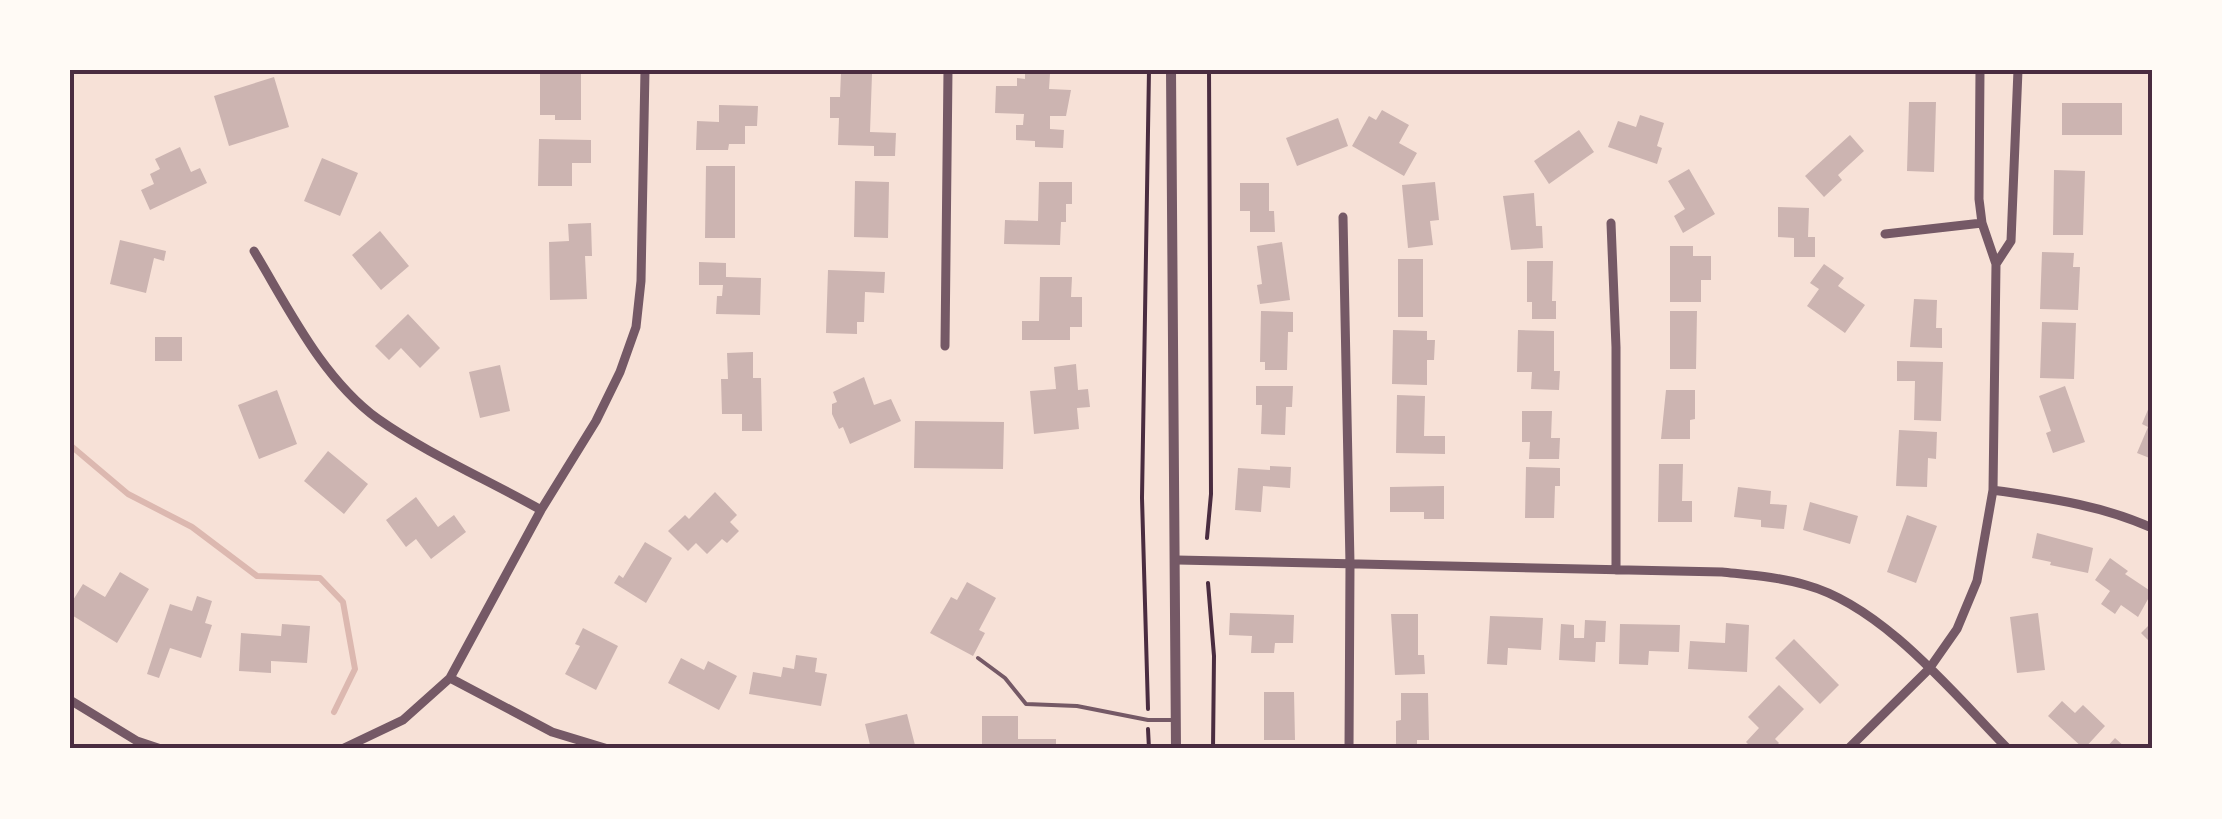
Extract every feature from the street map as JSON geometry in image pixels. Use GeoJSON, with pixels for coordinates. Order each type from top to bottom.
{"type":"FeatureCollection","features":[{"type":"Feature","properties":{"kind":"street"},"geometry":{"type":"LineString","coordinates":[[342,749],[403,720],[450,678],[620,372],[636,327],[640,281],[644,70]]}},
{"type":"Feature","properties":{"kind":"street"},"geometry":{"type":"LineString","coordinates":[[944,346],[948,70]]}},
{"type":"Feature","properties":{"kind":"street"},"geometry":{"type":"LineString","coordinates":[[1171,70],[1176,749]]}},
{"type":"Feature","properties":{"kind":"street"},"geometry":{"type":"LineString","coordinates":[[1848,749],[1929,669],[1957,628],[1977,581],[1993,490],[1996,264],[1978,200],[1980,70]]}},
{"type":"Feature","properties":{"kind":"street"},"geometry":{"type":"LineString","coordinates":[[1996,264],[2011,241],[2018,70]]}},
{"type":"Feature","properties":{"kind":"street"},"geometry":{"type":"LineString","coordinates":[[1343,217],[1350,564],[1349,749]]}},
{"type":"Feature","properties":{"kind":"street"},"geometry":{"type":"LineString","coordinates":[[1884,234],[1982,223]]}},
{"type":"Feature","properties":{"kind":"street"},"geometry":{"type":"LineString","coordinates":[[1611,224],[1616,347],[1616,570]]}},
{"type":"Feature","properties":{"kind":"street"},"geometry":{"type":"LineString","coordinates":[[254,251],[330,370],[377,418],[542,510]]}},
{"type":"Feature","properties":{"kind":"street"},"geometry":{"type":"LineString","coordinates":[[1993,490],[2088,506],[2152,528]]}},
{"type":"Feature","properties":{"kind":"street"},"geometry":{"type":"LineString","coordinates":[[1177,560],[1722,572],[1809,585],[1848,603],[1929,669],[2008,749]]}},
{"type":"Feature","properties":{"kind":"street"},"geometry":{"type":"LineString","coordinates":[[450,678],[552,732],[608,749]]}},
{"type":"Feature","properties":{"kind":"street"},"geometry":{"type":"LineString","coordinates":[[70,700],[137,740],[161,749]]}},
{"type":"Feature","properties":{"kind":"lane"},"geometry":{"type":"LineString","coordinates":[[978,658],[1005,678],[1026,704],[1077,706],[1148,720],[1176,720]]}},
{"type":"Feature","properties":{"kind":"path"},"geometry":{"type":"LineString","coordinates":[[1149,70],[1142,498],[1149,749]]}},
{"type":"Feature","properties":{"kind":"path"},"geometry":{"type":"LineString","coordinates":[[1207,538],[1211,494],[1209,70]]}},
{"type":"Feature","properties":{"kind":"path"},"geometry":{"type":"LineString","coordinates":[[1208,583],[1214,656],[1213,749]]}},
{"type":"Feature","properties":{"kind":"building"},"geometry":{"type":"Polygon","coordinates":[[[581,70],[581,120],[555,120],[555,115],[540,115],[540,71],[581,70]]]}},
{"type":"Feature","properties":{"kind":"building"},"geometry":{"type":"Polygon","coordinates":[[[841,73],[872,74],[870,132],[896,133],[895,156],[874,156],[874,146],[838,145],[839,118],[830,118],[830,97],[840,97],[841,73]]]}},
{"type":"Feature","properties":{"kind":"building"},"geometry":{"type":"Polygon","coordinates":[[[1025,73],[1050,74],[1049,89],[1071,90],[1066,116],[1050,116],[1050,129],[1064,130],[1063,148],[1035,147],[1035,141],[1016,140],[1016,125],[1023,125],[1024,114],[995,113],[996,86],[1017,86],[1017,78],[1025,79],[1025,73]]]}},
{"type":"Feature","properties":{"kind":"building"},"geometry":{"type":"Polygon","coordinates":[[[274,77],[289,127],[229,146],[214,96],[274,77]]]}},
{"type":"Feature","properties":{"kind":"building"},"geometry":{"type":"Polygon","coordinates":[[[1909,102],[1936,102],[1934,172],[1907,171],[1909,102]]]}},
{"type":"Feature","properties":{"kind":"building"},"geometry":{"type":"Polygon","coordinates":[[[2062,103],[2122,103],[2122,135],[2062,135],[2062,103]]]}},
{"type":"Feature","properties":{"kind":"building"},"geometry":{"type":"Polygon","coordinates":[[[719,105],[758,106],[757,126],[745,126],[745,144],[729,144],[728,150],[696,150],[697,121],[719,122],[719,105]]]}},
{"type":"Feature","properties":{"kind":"building"},"geometry":{"type":"Polygon","coordinates":[[[1382,110],[1409,125],[1399,143],[1417,153],[1404,176],[1352,146],[1369,116],[1376,120],[1382,110]]]}},
{"type":"Feature","properties":{"kind":"building"},"geometry":{"type":"Polygon","coordinates":[[[1640,115],[1664,123],[1657,146],[1662,148],[1657,164],[1608,147],[1618,121],[1636,127],[1640,115]]]}},
{"type":"Feature","properties":{"kind":"building"},"geometry":{"type":"Polygon","coordinates":[[[1338,118],[1348,146],[1297,166],[1286,138],[1338,118]]]}},
{"type":"Feature","properties":{"kind":"building"},"geometry":{"type":"Polygon","coordinates":[[[1579,130],[1594,152],[1549,184],[1534,161],[1579,130]]]}},
{"type":"Feature","properties":{"kind":"building"},"geometry":{"type":"Polygon","coordinates":[[[1850,135],[1864,151],[1838,175],[1842,180],[1824,197],[1805,176],[1850,135]]]}},
{"type":"Feature","properties":{"kind":"building"},"geometry":{"type":"Polygon","coordinates":[[[539,139],[591,140],[591,163],[572,163],[572,186],[538,186],[539,139]]]}},
{"type":"Feature","properties":{"kind":"building"},"geometry":{"type":"Polygon","coordinates":[[[180,147],[191,172],[200,168],[207,183],[150,210],[141,190],[154,184],[150,174],[160,169],[155,159],[180,147]]]}},
{"type":"Feature","properties":{"kind":"building"},"geometry":{"type":"Polygon","coordinates":[[[322,158],[358,173],[340,216],[304,201],[322,158]]]}},
{"type":"Feature","properties":{"kind":"building"},"geometry":{"type":"Polygon","coordinates":[[[706,166],[735,166],[735,238],[705,238],[706,166]]]}},
{"type":"Feature","properties":{"kind":"building"},"geometry":{"type":"Polygon","coordinates":[[[1689,169],[1715,214],[1683,233],[1674,216],[1685,209],[1668,181],[1689,169]]]}},
{"type":"Feature","properties":{"kind":"building"},"geometry":{"type":"Polygon","coordinates":[[[2054,170],[2085,171],[2083,235],[2053,235],[2054,170]]]}},
{"type":"Feature","properties":{"kind":"building"},"geometry":{"type":"Polygon","coordinates":[[[855,181],[889,182],[888,238],[854,237],[855,181]]]}},
{"type":"Feature","properties":{"kind":"building"},"geometry":{"type":"Polygon","coordinates":[[[1039,182],[1072,182],[1072,204],[1066,204],[1060,245],[1004,244],[1005,220],[1038,221],[1039,182]]]}},
{"type":"Feature","properties":{"kind":"building"},"geometry":{"type":"Polygon","coordinates":[[[1435,182],[1439,220],[1430,221],[1433,245],[1408,248],[1402,185],[1435,182]]]}},
{"type":"Feature","properties":{"kind":"building"},"geometry":{"type":"Polygon","coordinates":[[[1240,183],[1269,183],[1269,211],[1274,211],[1275,232],[1250,232],[1250,211],[1240,211],[1240,183]]]}},
{"type":"Feature","properties":{"kind":"building"},"geometry":{"type":"Polygon","coordinates":[[[1534,193],[1536,226],[1542,226],[1543,248],[1511,250],[1503,196],[1534,193]]]}},
{"type":"Feature","properties":{"kind":"building"},"geometry":{"type":"Polygon","coordinates":[[[1778,207],[1809,208],[1808,237],[1815,237],[1815,257],[1794,257],[1794,238],[1778,237],[1778,207]]]}},
{"type":"Feature","properties":{"kind":"building"},"geometry":{"type":"Polygon","coordinates":[[[591,223],[592,256],[585,256],[587,299],[550,300],[549,242],[569,241],[568,224],[591,223]]]}},
{"type":"Feature","properties":{"kind":"building"},"geometry":{"type":"Polygon","coordinates":[[[380,231],[409,266],[381,290],[352,255],[380,231]]]}},
{"type":"Feature","properties":{"kind":"building"},"geometry":{"type":"Polygon","coordinates":[[[120,240],[166,251],[164,261],[154,258],[146,293],[110,284],[120,240]]]}},
{"type":"Feature","properties":{"kind":"building"},"geometry":{"type":"Polygon","coordinates":[[[1282,242],[1290,300],[1260,304],[1257,285],[1262,284],[1257,246],[1282,242]]]}},
{"type":"Feature","properties":{"kind":"building"},"geometry":{"type":"Polygon","coordinates":[[[1670,246],[1693,246],[1693,256],[1711,256],[1711,280],[1701,280],[1701,302],[1670,302],[1670,246]]]}},
{"type":"Feature","properties":{"kind":"building"},"geometry":{"type":"Polygon","coordinates":[[[2042,252],[2074,253],[2073,267],[2080,267],[2078,310],[2040,309],[2042,252]]]}},
{"type":"Feature","properties":{"kind":"building"},"geometry":{"type":"Polygon","coordinates":[[[1398,259],[1423,259],[1423,317],[1398,317],[1398,259]]]}},
{"type":"Feature","properties":{"kind":"building"},"geometry":{"type":"Polygon","coordinates":[[[1527,261],[1553,261],[1552,301],[1556,301],[1556,319],[1532,319],[1532,302],[1527,302],[1527,261]]]}},
{"type":"Feature","properties":{"kind":"building"},"geometry":{"type":"Polygon","coordinates":[[[699,262],[726,263],[726,277],[761,278],[760,315],[716,314],[717,296],[722,296],[723,285],[699,285],[699,262]]]}},
{"type":"Feature","properties":{"kind":"building"},"geometry":{"type":"Polygon","coordinates":[[[1824,264],[1844,278],[1838,286],[1865,305],[1845,333],[1807,306],[1819,289],[1810,283],[1824,264]]]}},
{"type":"Feature","properties":{"kind":"building"},"geometry":{"type":"Polygon","coordinates":[[[828,270],[885,272],[884,293],[865,292],[864,322],[857,322],[857,334],[826,333],[828,270]]]}},
{"type":"Feature","properties":{"kind":"building"},"geometry":{"type":"Polygon","coordinates":[[[1040,277],[1072,277],[1071,297],[1082,297],[1082,327],[1070,327],[1070,340],[1022,340],[1022,321],[1039,321],[1040,277]]]}},
{"type":"Feature","properties":{"kind":"building"},"geometry":{"type":"Polygon","coordinates":[[[1914,299],[1937,300],[1936,328],[1942,328],[1942,348],[1910,347],[1914,299]]]}},
{"type":"Feature","properties":{"kind":"building"},"geometry":{"type":"Polygon","coordinates":[[[1261,311],[1293,312],[1287,370],[1265,370],[1265,362],[1260,362],[1261,311]]]}},
{"type":"Feature","properties":{"kind":"building"},"geometry":{"type":"Polygon","coordinates":[[[1670,311],[1697,311],[1696,369],[1670,369],[1670,311]]]}},
{"type":"Feature","properties":{"kind":"building"},"geometry":{"type":"Polygon","coordinates":[[[408,314],[440,348],[420,368],[401,348],[389,360],[375,346],[408,314]]]}},
{"type":"Feature","properties":{"kind":"building"},"geometry":{"type":"Polygon","coordinates":[[[2042,322],[2076,323],[2074,379],[2040,378],[2042,322]]]}},
{"type":"Feature","properties":{"kind":"building"},"geometry":{"type":"Polygon","coordinates":[[[1393,330],[1427,331],[1427,340],[1435,340],[1434,360],[1427,360],[1427,385],[1392,384],[1393,330]]]}},
{"type":"Feature","properties":{"kind":"building"},"geometry":{"type":"Polygon","coordinates":[[[1518,330],[1554,331],[1554,371],[1560,371],[1559,390],[1531,389],[1532,372],[1517,372],[1518,330]]]}},
{"type":"Feature","properties":{"kind":"building"},"geometry":{"type":"Polygon","coordinates":[[[155,337],[182,337],[182,361],[155,361],[155,337]]]}},
{"type":"Feature","properties":{"kind":"building"},"geometry":{"type":"Polygon","coordinates":[[[753,352],[753,378],[761,378],[762,431],[742,431],[742,414],[722,414],[721,379],[728,379],[727,353],[753,352]]]}},
{"type":"Feature","properties":{"kind":"building"},"geometry":{"type":"Polygon","coordinates":[[[1897,361],[1943,362],[1941,421],[1914,420],[1915,381],[1897,381],[1897,361]]]}},
{"type":"Feature","properties":{"kind":"building"},"geometry":{"type":"Polygon","coordinates":[[[1076,364],[1078,390],[1088,389],[1090,407],[1077,408],[1079,429],[1034,434],[1030,391],[1056,389],[1054,367],[1076,364]]]}},
{"type":"Feature","properties":{"kind":"building"},"geometry":{"type":"Polygon","coordinates":[[[500,365],[510,411],[480,418],[469,372],[500,365]]]}},
{"type":"Feature","properties":{"kind":"building"},"geometry":{"type":"Polygon","coordinates":[[[864,377],[874,405],[891,399],[901,421],[850,444],[832,414],[832,404],[837,402],[833,392],[864,377]]]}},
{"type":"Feature","properties":{"kind":"building"},"geometry":{"type":"Polygon","coordinates":[[[1256,386],[1293,386],[1292,407],[1286,407],[1285,435],[1261,434],[1262,405],[1256,405],[1256,386]]]}},
{"type":"Feature","properties":{"kind":"building"},"geometry":{"type":"Polygon","coordinates":[[[2065,386],[2085,442],[2053,453],[2046,433],[2051,431],[2039,396],[2065,386]]]}},
{"type":"Feature","properties":{"kind":"building"},"geometry":{"type":"Polygon","coordinates":[[[277,390],[297,444],[259,459],[238,405],[277,390]]]}},
{"type":"Feature","properties":{"kind":"building"},"geometry":{"type":"Polygon","coordinates":[[[1666,390],[1695,390],[1690,439],[1661,439],[1666,390]]]}},
{"type":"Feature","properties":{"kind":"building"},"geometry":{"type":"Polygon","coordinates":[[[1397,395],[1425,396],[1424,436],[1445,436],[1445,454],[1396,453],[1397,395]]]}},
{"type":"Feature","properties":{"kind":"building"},"geometry":{"type":"Polygon","coordinates":[[[2152,400],[2152,459],[2137,453],[2148,427],[2142,424],[2152,400]]]}},
{"type":"Feature","properties":{"kind":"building"},"geometry":{"type":"Polygon","coordinates":[[[1522,411],[1552,411],[1551,438],[1560,438],[1559,459],[1529,459],[1530,442],[1522,442],[1522,411]]]}},
{"type":"Feature","properties":{"kind":"building"},"geometry":{"type":"Polygon","coordinates":[[[915,421],[1004,422],[1003,469],[914,468],[915,421]]]}},
{"type":"Feature","properties":{"kind":"building"},"geometry":{"type":"Polygon","coordinates":[[[1899,430],[1937,432],[1936,459],[1928,458],[1927,487],[1896,486],[1899,430]]]}},
{"type":"Feature","properties":{"kind":"building"},"geometry":{"type":"Polygon","coordinates":[[[328,451],[368,484],[344,514],[304,481],[328,451]]]}},
{"type":"Feature","properties":{"kind":"building"},"geometry":{"type":"Polygon","coordinates":[[[1659,464],[1683,464],[1682,501],[1692,501],[1692,522],[1658,522],[1659,464]]]}},
{"type":"Feature","properties":{"kind":"building"},"geometry":{"type":"Polygon","coordinates":[[[1270,466],[1291,467],[1290,488],[1263,486],[1261,512],[1235,510],[1238,468],[1270,470],[1270,466]]]}},
{"type":"Feature","properties":{"kind":"building"},"geometry":{"type":"Polygon","coordinates":[[[1526,467],[1560,468],[1554,518],[1525,518],[1526,467]]]}},
{"type":"Feature","properties":{"kind":"building"},"geometry":{"type":"Polygon","coordinates":[[[1444,486],[1444,519],[1424,519],[1424,512],[1390,512],[1390,487],[1444,486]]]}},
{"type":"Feature","properties":{"kind":"building"},"geometry":{"type":"Polygon","coordinates":[[[1738,487],[1771,491],[1770,504],[1787,505],[1784,529],[1761,527],[1761,520],[1734,517],[1738,487]]]}},
{"type":"Feature","properties":{"kind":"building"},"geometry":{"type":"Polygon","coordinates":[[[715,492],[737,515],[730,522],[739,531],[727,543],[722,539],[707,554],[696,543],[688,551],[668,531],[685,515],[689,519],[715,492]]]}},
{"type":"Feature","properties":{"kind":"building"},"geometry":{"type":"Polygon","coordinates":[[[416,497],[438,527],[454,515],[466,532],[431,559],[416,539],[406,547],[386,520],[416,497]]]}},
{"type":"Feature","properties":{"kind":"building"},"geometry":{"type":"Polygon","coordinates":[[[1810,502],[1858,516],[1850,544],[1803,530],[1810,502]]]}},
{"type":"Feature","properties":{"kind":"building"},"geometry":{"type":"Polygon","coordinates":[[[1907,515],[1937,526],[1916,583],[1887,572],[1907,515]]]}},
{"type":"Feature","properties":{"kind":"building"},"geometry":{"type":"Polygon","coordinates":[[[2037,533],[2093,548],[2088,573],[2032,558],[2037,533]]]}},
{"type":"Feature","properties":{"kind":"building"},"geometry":{"type":"Polygon","coordinates":[[[645,542],[672,558],[646,603],[614,583],[619,575],[623,578],[645,542]]]}},
{"type":"Feature","properties":{"kind":"building"},"geometry":{"type":"Polygon","coordinates":[[[2110,558],[2152,592],[2138,617],[2121,605],[2115,614],[2101,604],[2110,591],[2095,580],[2110,558]]]}},
{"type":"Feature","properties":{"kind":"building"},"geometry":{"type":"Polygon","coordinates":[[[120,572],[149,589],[117,643],[70,614],[70,605],[83,584],[105,597],[120,572]]]}},
{"type":"Feature","properties":{"kind":"building"},"geometry":{"type":"Polygon","coordinates":[[[967,582],[996,598],[979,630],[985,633],[973,656],[930,633],[951,597],[957,600],[967,582]]]}},
{"type":"Feature","properties":{"kind":"building"},"geometry":{"type":"Polygon","coordinates":[[[197,596],[212,601],[205,623],[212,625],[201,658],[170,648],[159,678],[147,674],[170,604],[192,611],[197,596]]]}},
{"type":"Feature","properties":{"kind":"building"},"geometry":{"type":"Polygon","coordinates":[[[1230,613],[1294,615],[1293,643],[1275,643],[1274,653],[1251,653],[1252,636],[1229,635],[1230,613]]]}},
{"type":"Feature","properties":{"kind":"building"},"geometry":{"type":"Polygon","coordinates":[[[2038,613],[2045,670],[2017,673],[2010,617],[2038,613]]]}},
{"type":"Feature","properties":{"kind":"building"},"geometry":{"type":"Polygon","coordinates":[[[1391,614],[1418,614],[1418,655],[1424,655],[1425,674],[1395,675],[1391,614]]]}},
{"type":"Feature","properties":{"kind":"building"},"geometry":{"type":"Polygon","coordinates":[[[1490,616],[1543,618],[1541,650],[1508,648],[1507,665],[1487,664],[1490,616]]]}},
{"type":"Feature","properties":{"kind":"building"},"geometry":{"type":"Polygon","coordinates":[[[1585,620],[1606,621],[1605,642],[1596,642],[1595,662],[1559,660],[1561,624],[1574,625],[1574,638],[1584,638],[1585,620]]]}},
{"type":"Feature","properties":{"kind":"building"},"geometry":{"type":"Polygon","coordinates":[[[2152,622],[2152,644],[2141,633],[2152,622]]]}},
{"type":"Feature","properties":{"kind":"building"},"geometry":{"type":"Polygon","coordinates":[[[1726,623],[1749,625],[1747,672],[1688,669],[1690,641],[1725,643],[1726,623]]]}},
{"type":"Feature","properties":{"kind":"building"},"geometry":{"type":"Polygon","coordinates":[[[282,624],[310,626],[307,663],[271,661],[271,673],[239,671],[241,633],[281,636],[282,624]]]}},
{"type":"Feature","properties":{"kind":"building"},"geometry":{"type":"Polygon","coordinates":[[[1620,624],[1680,625],[1679,652],[1649,651],[1648,665],[1619,664],[1620,624]]]}},
{"type":"Feature","properties":{"kind":"building"},"geometry":{"type":"Polygon","coordinates":[[[583,628],[618,646],[596,690],[565,674],[580,646],[575,644],[583,628]]]}},
{"type":"Feature","properties":{"kind":"building"},"geometry":{"type":"Polygon","coordinates":[[[1794,639],[1839,685],[1820,704],[1775,658],[1794,639]]]}},
{"type":"Feature","properties":{"kind":"building"},"geometry":{"type":"Polygon","coordinates":[[[796,655],[817,658],[815,672],[827,674],[821,706],[749,694],[753,672],[781,677],[783,667],[794,669],[796,655]]]}},
{"type":"Feature","properties":{"kind":"building"},"geometry":{"type":"Polygon","coordinates":[[[681,658],[704,670],[708,661],[737,676],[719,710],[668,683],[681,658]]]}},
{"type":"Feature","properties":{"kind":"building"},"geometry":{"type":"Polygon","coordinates":[[[1779,685],[1804,709],[1775,739],[1779,743],[1773,749],[1753,749],[1746,742],[1759,728],[1748,717],[1779,685]]]}},
{"type":"Feature","properties":{"kind":"building"},"geometry":{"type":"Polygon","coordinates":[[[1264,692],[1294,692],[1295,740],[1264,740],[1264,692]]]}},
{"type":"Feature","properties":{"kind":"building"},"geometry":{"type":"Polygon","coordinates":[[[1401,693],[1428,693],[1429,740],[1396,746],[1401,693]]]}},
{"type":"Feature","properties":{"kind":"building"},"geometry":{"type":"Polygon","coordinates":[[[2062,701],[2075,713],[2083,705],[2105,726],[2084,749],[2048,716],[2062,701]]]}},
{"type":"Feature","properties":{"kind":"building"},"geometry":{"type":"Polygon","coordinates":[[[907,714],[916,749],[871,749],[865,724],[907,714]]]}},
{"type":"Feature","properties":{"kind":"building"},"geometry":{"type":"Polygon","coordinates":[[[982,716],[1018,716],[1018,739],[1056,739],[1056,749],[982,749],[982,716]]]}},
{"type":"Feature","properties":{"kind":"building"},"geometry":{"type":"Polygon","coordinates":[[[2115,738],[2127,749],[2105,749],[2115,738]]]}},
{"type":"Feature","properties":{"kind":"waterway"},"geometry":{"type":"LineString","coordinates":[[70,445],[128,494],[192,527],[257,576],[320,578],[343,602],[355,669],[334,712]]}}]}
